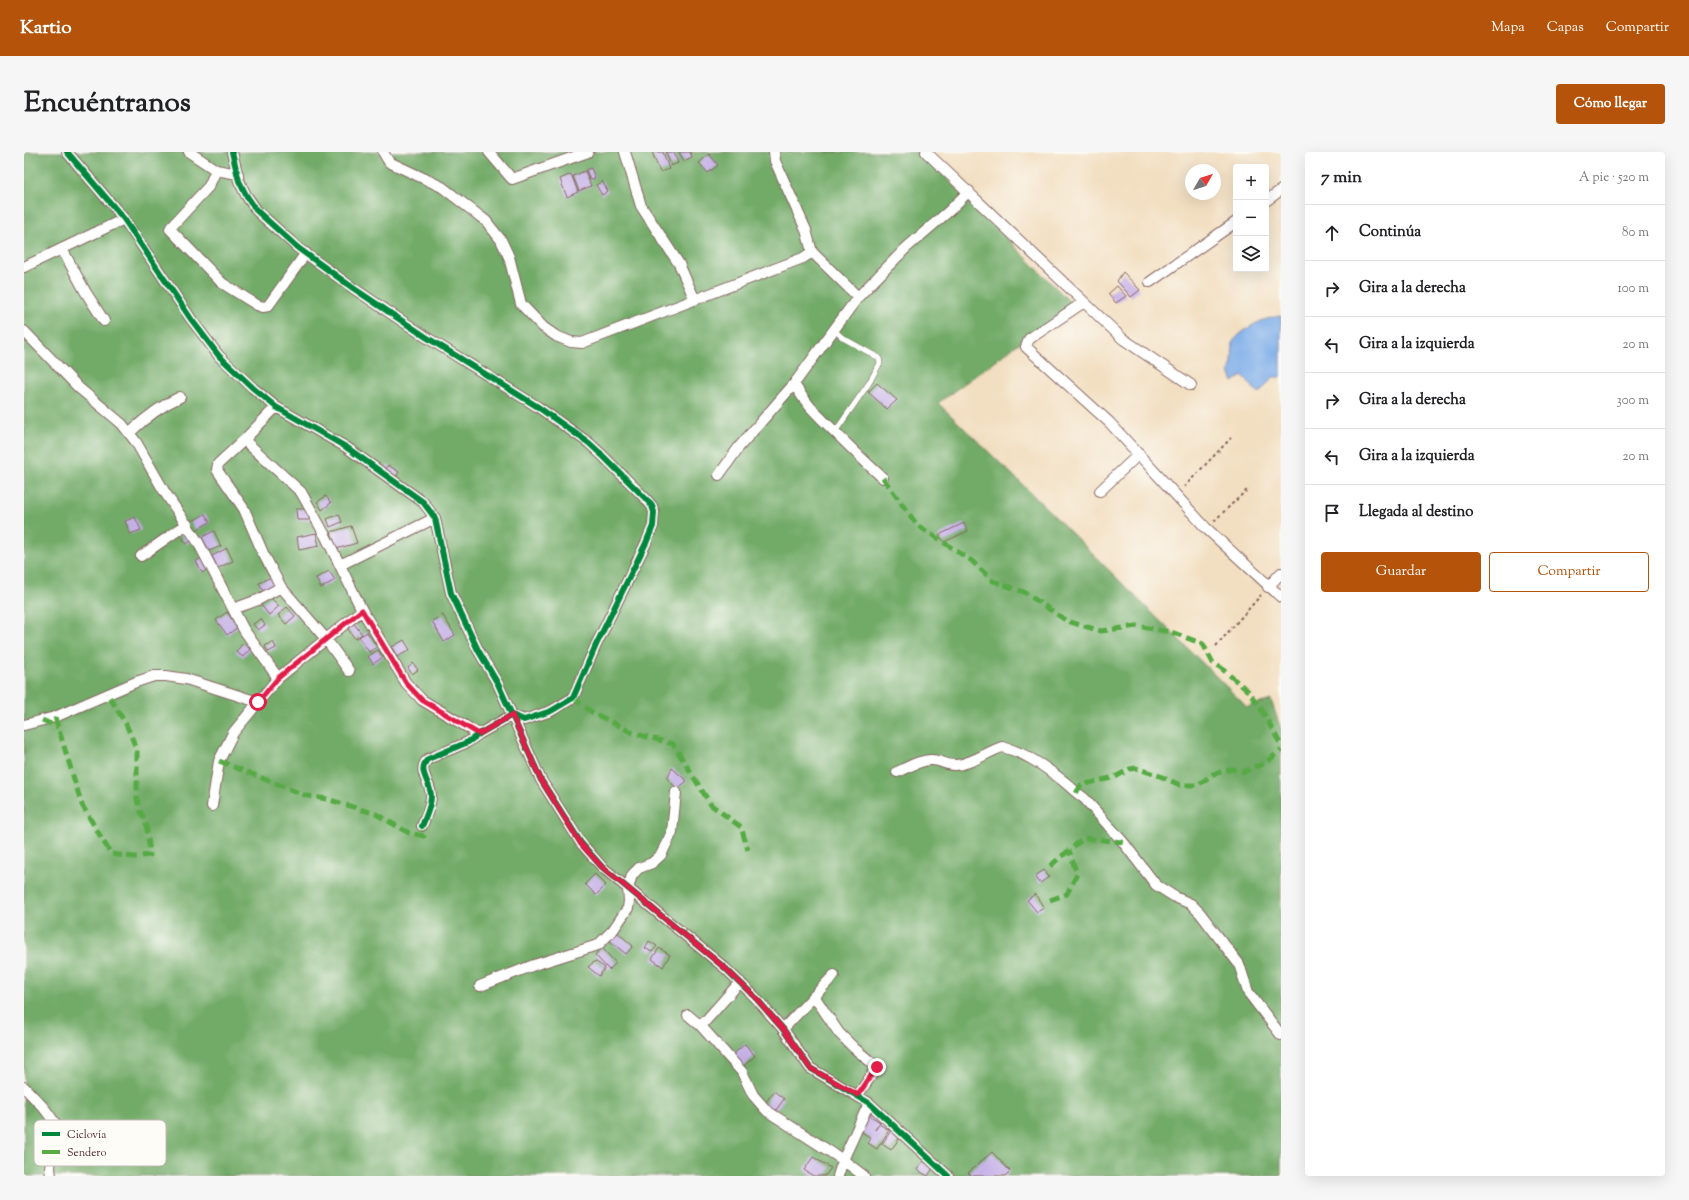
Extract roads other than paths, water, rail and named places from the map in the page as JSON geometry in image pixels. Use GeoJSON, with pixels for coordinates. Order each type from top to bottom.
{"type":"FeatureCollection","features":[{"type":"Feature","properties":{"kind":"street"},"geometry":{"type":"LineString","coordinates":[[67,152],[124,219],[191,319],[219,356],[252,388],[276,407],[346,447],[423,502],[435,518],[452,593],[478,650],[498,684],[541,780],[581,844],[602,867],[740,982],[783,1029],[810,1068],[858,1095],[869,1103],[947,1176]]}},
{"type":"Feature","properties":{"kind":"street"},"geometry":{"type":"LineString","coordinates":[[190,152],[216,170],[231,174],[238,174]]}},
{"type":"Feature","properties":{"kind":"street"},"geometry":{"type":"LineString","coordinates":[[232,152],[239,181],[257,212],[298,248],[353,288],[538,407],[589,444],[646,499],[654,512],[653,526],[648,538],[596,645],[573,698],[551,711],[524,720],[512,715]]}},
{"type":"Feature","properties":{"kind":"street"},"geometry":{"type":"LineString","coordinates":[[383,152],[390,162],[442,187],[486,221],[501,240],[509,257],[522,304],[543,327],[556,336],[571,342],[582,343],[803,258],[812,252]]}},
{"type":"Feature","properties":{"kind":"street"},"geometry":{"type":"LineString","coordinates":[[489,152],[512,179],[588,152]]}},
{"type":"Feature","properties":{"kind":"street"},"geometry":{"type":"LineString","coordinates":[[625,152],[641,206],[679,264],[695,300]]}},
{"type":"Feature","properties":{"kind":"street"},"geometry":{"type":"LineString","coordinates":[[774,152],[775,161],[806,230],[812,252],[858,297]]}},
{"type":"Feature","properties":{"kind":"street"},"geometry":{"type":"LineString","coordinates":[[926,152],[1123,338],[1191,385]]}},
{"type":"Feature","properties":{"kind":"street"},"geometry":{"type":"LineString","coordinates":[[216,170],[209,186],[170,229],[222,283],[258,305],[263,307],[268,306],[306,253]]}},
{"type":"Feature","properties":{"kind":"street"},"geometry":{"type":"LineString","coordinates":[[1267,200],[1281,190]]}},
{"type":"Feature","properties":{"kind":"street"},"geometry":{"type":"LineString","coordinates":[[719,474],[739,447],[794,384],[858,297],[906,248],[949,211],[969,191]]}},
{"type":"Feature","properties":{"kind":"street"},"geometry":{"type":"LineString","coordinates":[[25,263],[62,249],[124,219]]}},
{"type":"Feature","properties":{"kind":"street"},"geometry":{"type":"LineString","coordinates":[[1150,282],[1233,224]]}},
{"type":"Feature","properties":{"kind":"street"},"geometry":{"type":"LineString","coordinates":[[62,249],[85,291],[104,321]]}},
{"type":"Feature","properties":{"kind":"street"},"geometry":{"type":"LineString","coordinates":[[1084,302],[1029,339],[1026,347],[1109,422],[1206,528],[1268,587],[1281,597]]}},
{"type":"Feature","properties":{"kind":"street"},"geometry":{"type":"LineString","coordinates":[[24,331],[79,388],[122,424],[136,442],[164,491],[187,524],[244,630],[278,678]]}},
{"type":"Feature","properties":{"kind":"street"},"geometry":{"type":"LineString","coordinates":[[794,384],[803,399],[854,453],[883,478]]}},
{"type":"Feature","properties":{"kind":"street"},"geometry":{"type":"LineString","coordinates":[[129,433],[154,411],[180,397]]}},
{"type":"Feature","properties":{"kind":"street"},"geometry":{"type":"LineString","coordinates":[[276,407],[218,464],[217,470],[244,509],[263,553],[281,587],[326,639],[349,671]]}},
{"type":"Feature","properties":{"kind":"street"},"geometry":{"type":"LineString","coordinates":[[244,440],[301,492],[362,610],[406,683],[422,700],[479,734]]}},
{"type":"Feature","properties":{"kind":"street"},"geometry":{"type":"LineString","coordinates":[[1100,491],[1139,454]]}},
{"type":"Feature","properties":{"kind":"street"},"geometry":{"type":"LineString","coordinates":[[340,565],[435,518]]}},
{"type":"Feature","properties":{"kind":"street"},"geometry":{"type":"LineString","coordinates":[[141,556],[187,524]]}},
{"type":"Feature","properties":{"kind":"street"},"geometry":{"type":"LineString","coordinates":[[1268,587],[1281,573]]}},
{"type":"Feature","properties":{"kind":"street"},"geometry":{"type":"LineString","coordinates":[[233,609],[258,600],[281,587]]}},
{"type":"Feature","properties":{"kind":"street"},"geometry":{"type":"LineString","coordinates":[[212,806],[219,761],[233,733],[278,678],[362,610]]}},
{"type":"Feature","properties":{"kind":"street"},"geometry":{"type":"LineString","coordinates":[[24,725],[55,717],[136,682],[154,676],[186,679],[258,702]]}},
{"type":"Feature","properties":{"kind":"street"},"geometry":{"type":"LineString","coordinates":[[422,826],[430,807],[431,794],[422,768],[424,763],[432,757],[468,742],[512,715]]}},
{"type":"Feature","properties":{"kind":"street"},"geometry":{"type":"LineString","coordinates":[[897,772],[925,760],[933,760],[956,765],[973,760],[1002,747],[1025,754],[1062,779],[1076,793],[1084,798],[1123,842],[1156,885],[1175,897],[1191,904],[1200,913],[1239,964],[1248,992],[1281,1035]]}},
{"type":"Feature","properties":{"kind":"street"},"geometry":{"type":"LineString","coordinates":[[480,986],[534,965],[598,945],[613,930],[628,908],[628,889],[634,871],[652,863],[661,855],[672,832],[676,792]]}},
{"type":"Feature","properties":{"kind":"street"},"geometry":{"type":"LineString","coordinates":[[783,1029],[834,975]]}},
{"type":"Feature","properties":{"kind":"street"},"geometry":{"type":"LineString","coordinates":[[701,1026],[740,982]]}},
{"type":"Feature","properties":{"kind":"street"},"geometry":{"type":"LineString","coordinates":[[814,996],[839,1034],[877,1067],[858,1095]]}},
{"type":"Feature","properties":{"kind":"street"},"geometry":{"type":"LineString","coordinates":[[688,1015],[701,1026],[742,1072],[753,1095],[767,1111],[843,1160],[864,1176]]}},
{"type":"Feature","properties":{"kind":"street"},"geometry":{"type":"LineString","coordinates":[[24,1087],[44,1108],[53,1120]]}},
{"type":"Feature","properties":{"kind":"street"},"geometry":{"type":"LineString","coordinates":[[838,1176],[843,1160],[869,1103]]}},
{"type":"Feature","properties":{"kind":"street"},"geometry":{"type":"LineString","coordinates":[[50,1166],[51,1176]]}},
{"type":"Feature","properties":{"kind":"lane"},"geometry":{"type":"LineString","coordinates":[[834,330],[843,338],[879,358],[880,363],[870,383],[835,432]]}},
{"type":"Feature","properties":{"kind":"water"},"geometry":{"type":"Polygon","coordinates":[[[1281,316],[1281,377],[1273,377],[1259,394],[1242,376],[1233,382],[1229,372],[1232,363],[1233,341],[1249,327],[1261,321],[1281,316]]]}}]}
